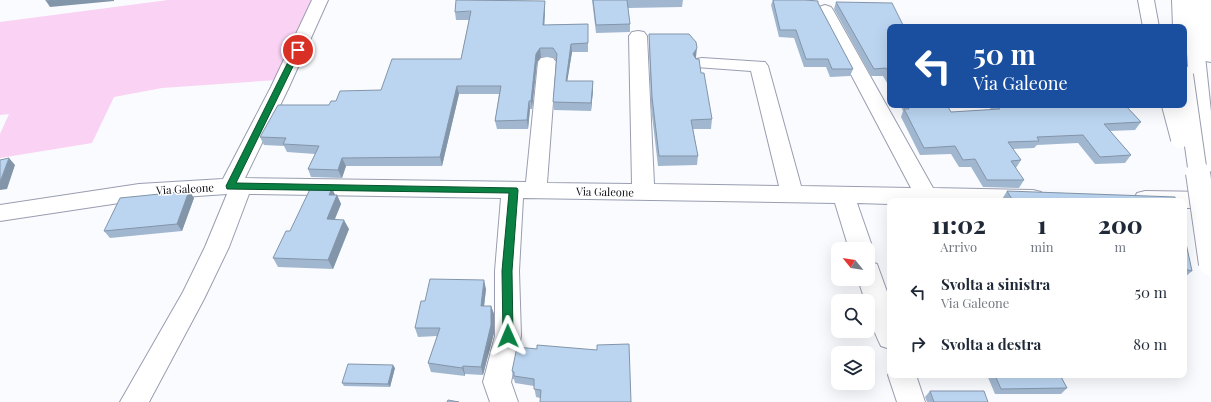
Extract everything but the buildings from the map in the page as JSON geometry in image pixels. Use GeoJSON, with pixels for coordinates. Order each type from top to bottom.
{"type":"FeatureCollection","features":[{"type":"Feature","properties":{"kind":"main road"},"geometry":{"type":"LineString","coordinates":[[134,402],[192,300],[217,247],[236,187],[320,0]]}},
{"type":"Feature","properties":{"kind":"main road"},"geometry":{"type":"LineString","coordinates":[[1146,0],[1150,24]]}},
{"type":"Feature","properties":{"kind":"main road"},"geometry":{"type":"LineString","coordinates":[[1180,0],[1181,24]]}},
{"type":"Feature","properties":{"kind":"main road"},"geometry":{"type":"LineString","coordinates":[[1191,0],[1202,120],[1211,166]]}},
{"type":"Feature","properties":{"kind":"main road"},"geometry":{"type":"LineString","coordinates":[[1206,0],[1211,56]]}},
{"type":"Feature","properties":{"kind":"main road"},"geometry":{"type":"LineString","coordinates":[[825,10],[926,196]]}},
{"type":"Feature","properties":{"kind":"main road"},"geometry":{"type":"LineString","coordinates":[[638,36],[642,192]]}},
{"type":"Feature","properties":{"kind":"main road"},"geometry":{"type":"LineString","coordinates":[[504,402],[497,382],[508,336],[507,271],[525,190],[547,62]]}},
{"type":"Feature","properties":{"kind":"main road"},"geometry":{"type":"LineString","coordinates":[[702,63],[759,66],[792,195]]}},
{"type":"Feature","properties":{"kind":"main road"},"geometry":{"type":"LineString","coordinates":[[1187,97],[1206,238],[1211,264]]}},
{"type":"Feature","properties":{"kind":"main road"},"geometry":{"type":"LineString","coordinates":[[1172,108],[1206,238]]}},
{"type":"Feature","properties":{"kind":"main road","name":"Via Galeone"},"geometry":{"type":"LineString","coordinates":[[0,213],[139,192],[236,187],[1053,198]]}},
{"type":"Feature","properties":{"kind":"main road"},"geometry":{"type":"LineString","coordinates":[[843,195],[858,242]]}},
{"type":"Feature","properties":{"kind":"main road"},"geometry":{"type":"LineString","coordinates":[[1187,200],[1211,200]]}},
{"type":"Feature","properties":{"kind":"main road"},"geometry":{"type":"LineString","coordinates":[[873,286],[887,329]]}},
{"type":"Feature","properties":{"kind":"main road"},"geometry":{"type":"LineString","coordinates":[[903,378],[911,402]]}},
{"type":"Feature","properties":{"kind":"shaded area"},"geometry":{"type":"Polygon","coordinates":[[[168,0],[315,0],[277,80],[162,88],[114,97],[92,143],[0,158],[0,134],[9,114],[0,115],[0,22],[168,0]]]}},
{"type":"Feature","properties":{"kind":"route"},"geometry":{"type":"LineString","coordinates":[[298,50],[230,186],[513,190],[507,271],[508,336]]}}]}
